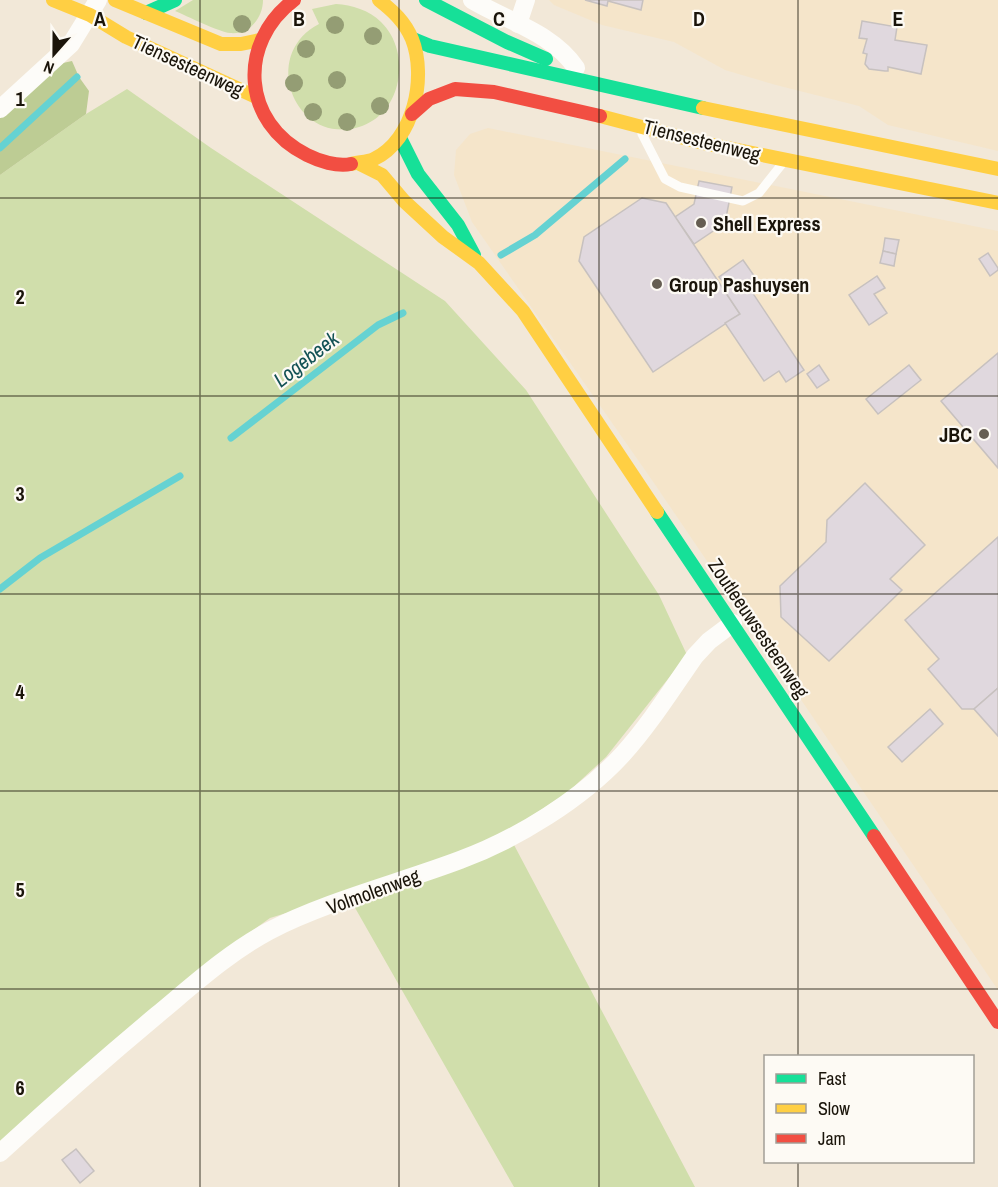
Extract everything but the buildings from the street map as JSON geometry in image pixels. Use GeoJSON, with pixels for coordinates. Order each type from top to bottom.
{"type":"FeatureCollection","features":[{"type":"Feature","properties":{"kind":"main road","name":"Tiensesteenweg"},"geometry":{"type":"LineString","coordinates":[[52,0],[94,7],[126,37],[256,97]]}},
{"type":"Feature","properties":{"kind":"main road","name":"Tiensesteenweg"},"geometry":{"type":"LineString","coordinates":[[115,0],[221,44],[241,44],[260,40]]}},
{"type":"Feature","properties":{"kind":"main road"},"geometry":{"type":"LineString","coordinates":[[146,13],[175,0]]}},
{"type":"Feature","properties":{"kind":"main road"},"geometry":{"type":"LineString","coordinates":[[286,2],[274,16],[260,40],[255,56],[253,84],[267,123],[278,138],[302,155],[331,163],[360,164],[387,150],[400,138],[412,114],[417,85],[413,39],[397,14],[379,0]]}},
{"type":"Feature","properties":{"kind":"main road"},"geometry":{"type":"LineString","coordinates":[[426,0],[507,42],[576,68],[613,86]]}},
{"type":"Feature","properties":{"kind":"main road","name":"Tiensesteenweg"},"geometry":{"type":"LineString","coordinates":[[413,39],[430,46],[741,117],[998,169]]}},
{"type":"Feature","properties":{"kind":"main road","name":"Tiensesteenweg"},"geometry":{"type":"LineString","coordinates":[[412,114],[429,99],[455,89],[494,93],[637,124],[693,140],[998,203]]}},
{"type":"Feature","properties":{"kind":"main road","name":"Zoutleeuwsesteenweg"},"geometry":{"type":"LineString","coordinates":[[400,138],[405,153],[419,178],[458,225],[479,263]]}},
{"type":"Feature","properties":{"kind":"main road","name":"Zoutleeuwsesteenweg"},"geometry":{"type":"LineString","coordinates":[[360,164],[382,175],[404,201],[443,237],[479,263],[523,311],[998,1022]]}},
{"type":"Feature","properties":{"kind":"street"},"geometry":{"type":"LineString","coordinates":[[472,0],[546,38],[567,55],[576,68]]}},
{"type":"Feature","properties":{"kind":"street"},"geometry":{"type":"LineString","coordinates":[[518,24],[526,0]]}},
{"type":"Feature","properties":{"kind":"street"},"geometry":{"type":"LineString","coordinates":[[0,109],[71,44],[94,7]]}},
{"type":"Feature","properties":{"kind":"street","name":"Volmolenweg"},"geometry":{"type":"LineString","coordinates":[[0,1153],[66,1092],[208,972],[268,932],[337,904],[463,859],[514,835],[558,809],[596,780],[622,755],[695,656],[733,623]]}},
{"type":"Feature","properties":{"kind":"lane"},"geometry":{"type":"LineString","coordinates":[[637,124],[665,178],[680,187],[743,201],[759,193],[785,159]]}},
{"type":"Feature","properties":{"kind":"shaded area"},"geometry":{"type":"Polygon","coordinates":[[[549,0],[998,0],[998,151],[888,125],[859,106],[725,70],[674,42],[602,25],[554,5],[549,0]]]}},
{"type":"Feature","properties":{"kind":"shaded area"},"geometry":{"type":"Polygon","coordinates":[[[488,128],[998,231],[998,990],[654,483],[472,222],[454,175],[456,150],[470,134],[488,128]]]}},
{"type":"Feature","properties":{"kind":"green space"},"geometry":{"type":"Polygon","coordinates":[[[193,0],[263,0],[261,13],[254,24],[243,31],[230,33],[175,11],[193,0]]]}},
{"type":"Feature","properties":{"kind":"green space"},"geometry":{"type":"Polygon","coordinates":[[[336,4],[371,14],[391,35],[397,49],[398,81],[393,96],[374,120],[359,127],[336,129],[317,123],[302,111],[293,94],[288,75],[291,56],[301,38],[319,24],[312,9],[336,4]]]}},
{"type":"Feature","properties":{"kind":"green space"},"geometry":{"type":"Polygon","coordinates":[[[72,61],[89,91],[86,114],[0,175],[0,118],[63,63],[72,61]]]}},
{"type":"Feature","properties":{"kind":"green space"},"geometry":{"type":"Polygon","coordinates":[[[127,89],[211,148],[445,301],[526,390],[659,595],[687,655],[606,757],[567,793],[493,841],[348,894],[270,918],[220,954],[0,1148],[0,175],[86,114],[127,89]]]}},
{"type":"Feature","properties":{"kind":"green space"},"geometry":{"type":"Polygon","coordinates":[[[513,843],[695,1187],[514,1187],[354,906],[458,869],[513,843]]]}},
{"type":"Feature","properties":{"kind":"waterway"},"geometry":{"type":"LineString","coordinates":[[0,148],[77,77]]}},
{"type":"Feature","properties":{"kind":"waterway","name":"Logebeek"},"geometry":{"type":"LineString","coordinates":[[501,255],[535,235],[625,159]]}},
{"type":"Feature","properties":{"kind":"waterway","name":"Logebeek"},"geometry":{"type":"LineString","coordinates":[[231,438],[378,325],[403,313]]}},
{"type":"Feature","properties":{"kind":"waterway","name":"Logebeek"},"geometry":{"type":"LineString","coordinates":[[0,589],[40,558],[180,476]]}},
{"type":"Feature","properties":{"kind":"traffic: fast"},"geometry":{"type":"LineString","coordinates":[[146,13],[175,0]]}},
{"type":"Feature","properties":{"kind":"traffic: fast"},"geometry":{"type":"LineString","coordinates":[[426,0],[507,42],[546,59]]}},
{"type":"Feature","properties":{"kind":"traffic: fast"},"geometry":{"type":"LineString","coordinates":[[413,39],[430,46],[703,108]]}},
{"type":"Feature","properties":{"kind":"traffic: fast"},"geometry":{"type":"LineString","coordinates":[[400,138],[418,174],[458,225],[474,255]]}},
{"type":"Feature","properties":{"kind":"traffic: fast"},"geometry":{"type":"LineString","coordinates":[[657,512],[874,836]]}},
{"type":"Feature","properties":{"kind":"traffic: slow"},"geometry":{"type":"LineString","coordinates":[[53,0],[90,15],[126,37],[256,97]]}},
{"type":"Feature","properties":{"kind":"traffic: slow"},"geometry":{"type":"LineString","coordinates":[[115,0],[221,44],[241,44],[260,40]]}},
{"type":"Feature","properties":{"kind":"traffic: slow"},"geometry":{"type":"LineString","coordinates":[[351,164],[374,159],[388,150],[399,138],[408,123],[417,89],[418,71],[412,39],[398,17],[379,0]]}},
{"type":"Feature","properties":{"kind":"traffic: slow"},"geometry":{"type":"LineString","coordinates":[[703,108],[998,169]]}},
{"type":"Feature","properties":{"kind":"traffic: slow"},"geometry":{"type":"LineString","coordinates":[[600,116],[703,143],[998,203]]}},
{"type":"Feature","properties":{"kind":"traffic: slow"},"geometry":{"type":"LineString","coordinates":[[360,164],[382,175],[404,201],[443,237],[479,263],[523,311],[657,512]]}},
{"type":"Feature","properties":{"kind":"traffic: jam"},"geometry":{"type":"LineString","coordinates":[[294,0],[276,18],[263,38],[256,60],[255,82],[259,103],[270,123],[285,141],[317,159],[334,164],[351,164]]}},
{"type":"Feature","properties":{"kind":"traffic: jam"},"geometry":{"type":"LineString","coordinates":[[412,114],[429,99],[455,89],[494,92],[600,116]]}},
{"type":"Feature","properties":{"kind":"traffic: jam"},"geometry":{"type":"LineString","coordinates":[[874,836],[998,1022]]}},
{"type":"Feature","properties":{"kind":"place","name":"Shell Express"},"geometry":{"type":"Point","coordinates":[701,223]}},
{"type":"Feature","properties":{"kind":"place","name":"Group Pashuysen"},"geometry":{"type":"Point","coordinates":[657,284]}},
{"type":"Feature","properties":{"kind":"place","name":"JBC"},"geometry":{"type":"Point","coordinates":[984,434]}}]}
